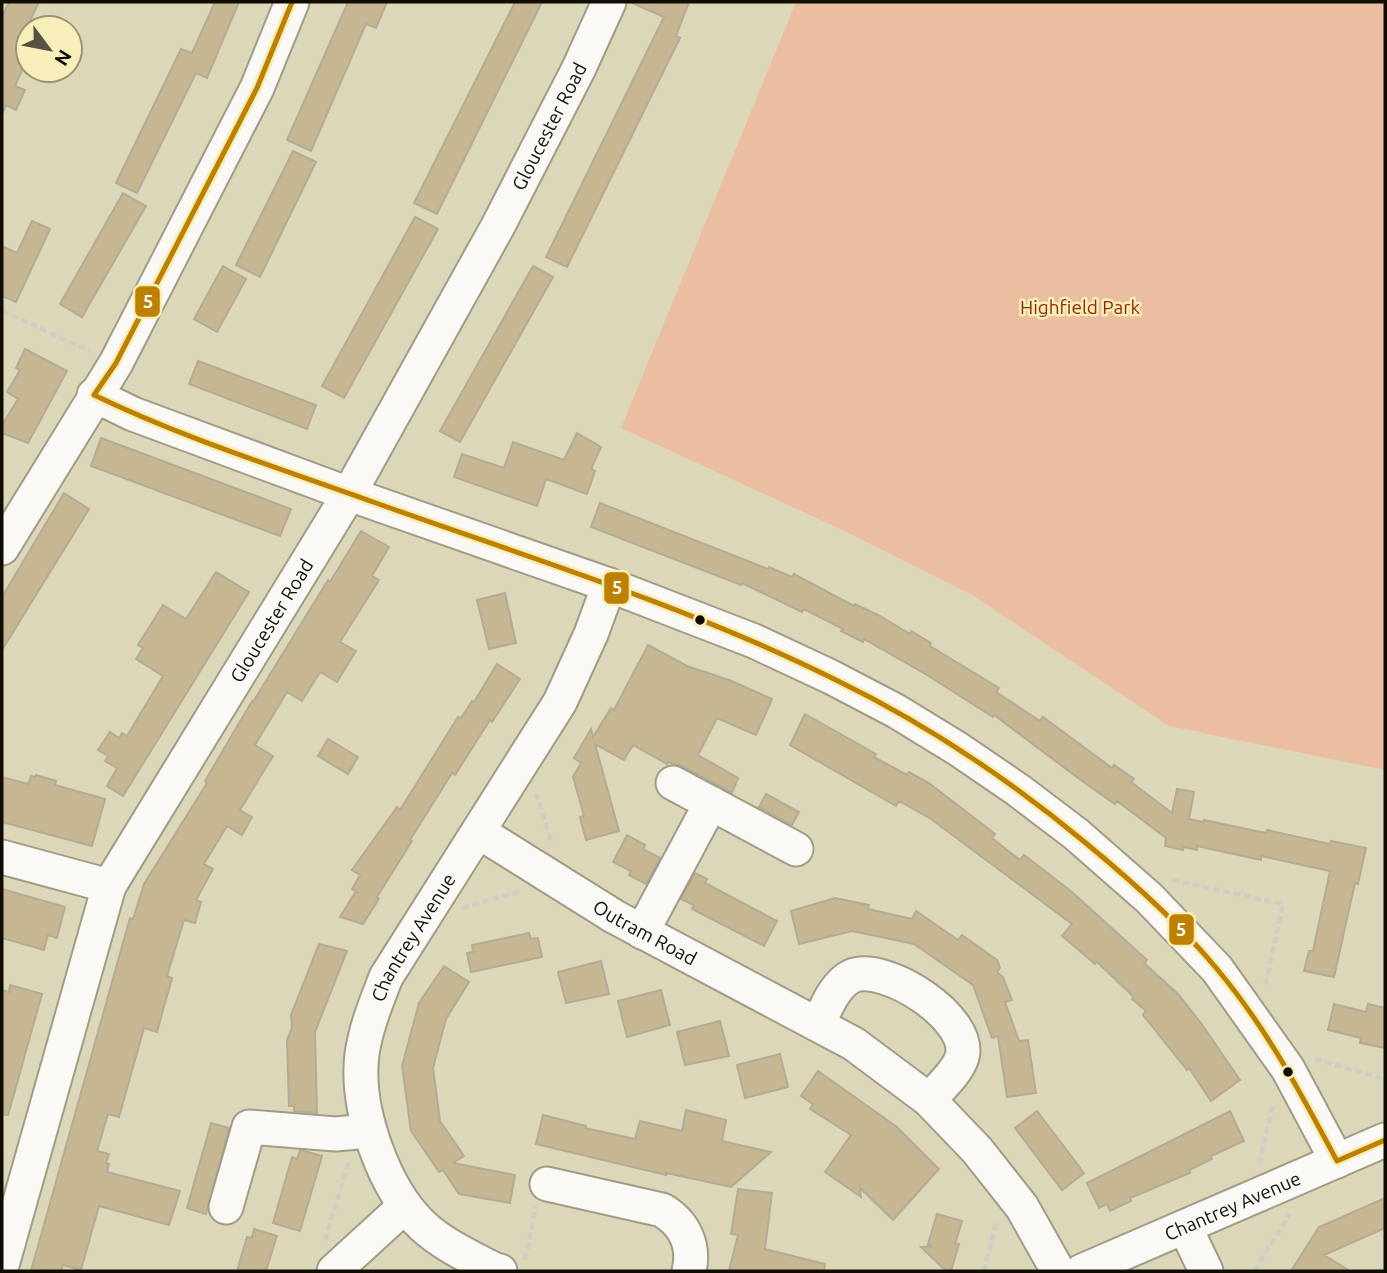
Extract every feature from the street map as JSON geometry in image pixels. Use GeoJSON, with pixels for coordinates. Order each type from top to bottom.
{"type":"FeatureCollection","features":[{"type":"Feature","properties":{"kind":"street"},"geometry":{"type":"LineString","coordinates":[[2,548],[116,363],[257,88],[292,2]]}},
{"type":"Feature","properties":{"kind":"street","name":"Gloucester Road"},"geometry":{"type":"LineString","coordinates":[[2,1265],[109,886],[349,494],[498,226],[579,68],[609,2]]}},
{"type":"Feature","properties":{"kind":"street"},"geometry":{"type":"LineString","coordinates":[[94,395],[133,414],[349,494],[609,585],[754,641],[896,711],[968,756],[1076,834],[1149,898],[1217,969],[1271,1045],[1327,1165]]}},
{"type":"Feature","properties":{"kind":"street","name":"Chantrey Avenue"},"geometry":{"type":"LineString","coordinates":[[500,1271],[449,1245],[425,1228],[405,1206],[384,1170],[370,1131],[362,1056],[371,1016],[386,977],[560,702],[609,585]]}},
{"type":"Feature","properties":{"kind":"street"},"geometry":{"type":"LineString","coordinates":[[673,783],[796,849]]}},
{"type":"Feature","properties":{"kind":"street"},"geometry":{"type":"LineString","coordinates":[[642,932],[711,803]]}},
{"type":"Feature","properties":{"kind":"street","name":"Outram Road"},"geometry":{"type":"LineString","coordinates":[[479,832],[561,885],[642,932],[854,1044],[929,1100],[977,1150],[1022,1207],[1058,1271]]}},
{"type":"Feature","properties":{"kind":"street"},"geometry":{"type":"LineString","coordinates":[[2,857],[109,886]]}},
{"type":"Feature","properties":{"kind":"street"},"geometry":{"type":"LineString","coordinates":[[818,1024],[839,986],[850,977],[863,973],[886,977],[914,990],[954,1026],[962,1043],[963,1055],[957,1069],[929,1100]]}},
{"type":"Feature","properties":{"kind":"street"},"geometry":{"type":"LineString","coordinates":[[226,1207],[249,1128],[335,1134],[370,1131]]}},
{"type":"Feature","properties":{"kind":"street","name":"Chantrey Avenue"},"geometry":{"type":"LineString","coordinates":[[1082,1271],[1385,1140]]}},
{"type":"Feature","properties":{"kind":"street"},"geometry":{"type":"LineString","coordinates":[[547,1184],[662,1210],[675,1218],[684,1230],[690,1247],[689,1271]]}},
{"type":"Feature","properties":{"kind":"street"},"geometry":{"type":"LineString","coordinates":[[328,1261],[405,1206]]}},
{"type":"Feature","properties":{"kind":"street"},"geometry":{"type":"LineString","coordinates":[[1185,1227],[1206,1271]]}},
{"type":"Feature","properties":{"kind":"path"},"geometry":{"type":"LineString","coordinates":[[2,311],[116,363]]}},
{"type":"Feature","properties":{"kind":"path"},"geometry":{"type":"LineString","coordinates":[[422,919],[561,885],[525,758]]}},
{"type":"Feature","properties":{"kind":"path"},"geometry":{"type":"LineString","coordinates":[[1166,879],[1283,904],[1271,1045],[1250,1198]]}},
{"type":"Feature","properties":{"kind":"path"},"geometry":{"type":"LineString","coordinates":[[1271,1045],[1385,1079]]}},
{"type":"Feature","properties":{"kind":"path"},"geometry":{"type":"LineString","coordinates":[[328,1261],[350,1159],[370,1131]]}},
{"type":"Feature","properties":{"kind":"path"},"geometry":{"type":"LineString","coordinates":[[1254,1271],[1327,1165]]}},
{"type":"Feature","properties":{"kind":"path"},"geometry":{"type":"LineString","coordinates":[[523,1271],[540,1189],[547,1184]]}},
{"type":"Feature","properties":{"kind":"path"},"geometry":{"type":"LineString","coordinates":[[984,1271],[1005,1187]]}},
{"type":"Feature","properties":{"kind":"green space","name":"Highfield Park"},"geometry":{"type":"Polygon","coordinates":[[[796,2],[1385,2],[1385,770],[1169,726],[972,595],[851,534],[621,428],[796,2]]]}},
{"type":"Feature","properties":{"kind":"building"},"geometry":{"type":"Polygon","coordinates":[[[9,2],[39,2],[33,14],[14,14],[14,84],[25,90],[16,110],[6,105],[2,115],[2,17],[9,2]]]}},
{"type":"Feature","properties":{"kind":"building"},"geometry":{"type":"Polygon","coordinates":[[[215,2],[239,2],[207,78],[196,73],[137,193],[116,183],[181,49],[192,53],[215,2]]]}},
{"type":"Feature","properties":{"kind":"building"},"geometry":{"type":"Polygon","coordinates":[[[348,2],[387,2],[376,28],[366,24],[311,151],[287,140],[348,2]]]}},
{"type":"Feature","properties":{"kind":"building"},"geometry":{"type":"Polygon","coordinates":[[[515,2],[542,2],[437,214],[414,203],[515,2]]]}},
{"type":"Feature","properties":{"kind":"building"},"geometry":{"type":"Polygon","coordinates":[[[630,2],[689,2],[676,36],[680,38],[567,267],[546,257],[664,17],[630,2]]]}},
{"type":"Feature","properties":{"kind":"building"},"geometry":{"type":"Polygon","coordinates":[[[293,151],[316,162],[260,277],[236,265],[293,151]]]}},
{"type":"Feature","properties":{"kind":"building"},"geometry":{"type":"Polygon","coordinates":[[[123,193],[146,206],[82,317],[60,304],[123,193]]]}},
{"type":"Feature","properties":{"kind":"building"},"geometry":{"type":"Polygon","coordinates":[[[415,217],[438,229],[344,398],[322,386],[415,217]]]}},
{"type":"Feature","properties":{"kind":"building"},"geometry":{"type":"Polygon","coordinates":[[[32,221],[50,229],[16,302],[2,296],[2,246],[17,253],[32,221]]]}},
{"type":"Feature","properties":{"kind":"building"},"geometry":{"type":"Polygon","coordinates":[[[223,266],[246,279],[217,332],[194,319],[223,266]]]}},
{"type":"Feature","properties":{"kind":"building"},"geometry":{"type":"Polygon","coordinates":[[[533,266],[553,277],[460,442],[440,431],[533,266]]]}},
{"type":"Feature","properties":{"kind":"building"},"geometry":{"type":"Polygon","coordinates":[[[25,349],[67,371],[28,443],[2,433],[2,425],[18,399],[7,392],[20,370],[16,368],[25,349]]]}},
{"type":"Feature","properties":{"kind":"building"},"geometry":{"type":"Polygon","coordinates":[[[198,361],[316,405],[307,429],[189,384],[198,361]]]}},
{"type":"Feature","properties":{"kind":"building"},"geometry":{"type":"Polygon","coordinates":[[[577,433],[601,447],[591,469],[595,471],[587,494],[546,479],[537,506],[454,477],[462,454],[504,468],[513,442],[564,460],[577,433]]]}},
{"type":"Feature","properties":{"kind":"building"},"geometry":{"type":"Polygon","coordinates":[[[101,438],[291,509],[280,536],[91,466],[101,438]]]}},
{"type":"Feature","properties":{"kind":"building"},"geometry":{"type":"Polygon","coordinates":[[[64,493],[89,509],[2,650],[2,597],[64,493]]]}},
{"type":"Feature","properties":{"kind":"building"},"geometry":{"type":"Polygon","coordinates":[[[600,503],[768,569],[769,567],[792,577],[794,574],[854,606],[855,604],[878,615],[910,634],[911,631],[931,643],[930,646],[999,688],[996,692],[1040,721],[1043,717],[1112,768],[1114,765],[1134,779],[1131,782],[1172,813],[1177,789],[1194,792],[1189,819],[1366,848],[1358,884],[1355,883],[1334,977],[1304,971],[1309,951],[1313,951],[1330,871],[1197,846],[1197,850],[1184,847],[1183,850],[1165,846],[1166,838],[1117,801],[1115,804],[1082,781],[994,715],[993,717],[864,639],[863,642],[804,609],[802,612],[742,583],[741,585],[591,527],[600,503]]]}},
{"type":"Feature","properties":{"kind":"building"},"geometry":{"type":"Polygon","coordinates":[[[361,531],[389,547],[372,576],[379,580],[340,642],[356,651],[337,682],[320,672],[302,701],[287,692],[255,745],[273,756],[240,810],[252,817],[242,835],[227,826],[204,864],[213,869],[196,900],[201,902],[195,923],[184,920],[167,976],[172,978],[157,1032],[144,1028],[119,1117],[108,1114],[97,1151],[109,1154],[107,1172],[180,1191],[169,1225],[99,1206],[81,1270],[63,1265],[61,1271],[31,1271],[130,918],[133,919],[144,884],[207,783],[205,781],[252,701],[361,531]]]}},
{"type":"Feature","properties":{"kind":"building"},"geometry":{"type":"Polygon","coordinates":[[[216,572],[249,592],[123,796],[107,786],[117,768],[105,761],[108,756],[98,750],[110,732],[119,738],[122,733],[127,736],[163,676],[136,659],[143,648],[138,645],[163,605],[186,619],[216,572]]]}},
{"type":"Feature","properties":{"kind":"building"},"geometry":{"type":"Polygon","coordinates":[[[505,593],[516,643],[489,649],[477,600],[505,593]]]}},
{"type":"Feature","properties":{"kind":"building"},"geometry":{"type":"Polygon","coordinates":[[[648,645],[687,666],[729,680],[772,699],[756,735],[717,718],[698,755],[738,778],[732,793],[682,766],[668,762],[667,764],[633,745],[624,760],[595,744],[619,831],[586,840],[580,817],[584,816],[573,777],[581,763],[574,758],[591,729],[593,737],[611,708],[614,710],[648,645]]]}},
{"type":"Feature","properties":{"kind":"building"},"geometry":{"type":"Polygon","coordinates":[[[497,664],[520,679],[455,775],[452,773],[410,840],[412,841],[363,924],[340,917],[356,891],[352,889],[360,875],[352,870],[397,807],[400,810],[458,717],[461,718],[472,701],[474,702],[497,664]]]}},
{"type":"Feature","properties":{"kind":"building"},"geometry":{"type":"Polygon","coordinates":[[[805,714],[876,754],[874,757],[907,775],[909,772],[929,783],[995,834],[992,838],[1020,860],[1024,855],[1072,892],[1147,960],[1144,963],[1178,994],[1240,1080],[1211,1101],[1189,1068],[1187,1070],[1143,1015],[1146,1011],[1132,999],[1134,997],[1097,962],[1095,964],[1062,936],[1072,924],[931,819],[899,801],[896,806],[790,745],[805,714]]]}},
{"type":"Feature","properties":{"kind":"building"},"geometry":{"type":"Polygon","coordinates":[[[328,739],[358,757],[348,774],[318,756],[328,739]]]}},
{"type":"Feature","properties":{"kind":"building"},"geometry":{"type":"Polygon","coordinates":[[[31,776],[56,781],[55,785],[105,799],[92,846],[2,822],[2,777],[28,784],[31,776]]]}},
{"type":"Feature","properties":{"kind":"building"},"geometry":{"type":"Polygon","coordinates":[[[766,794],[799,812],[792,825],[759,807],[766,794]]]}},
{"type":"Feature","properties":{"kind":"building"},"geometry":{"type":"Polygon","coordinates":[[[627,835],[645,845],[643,849],[660,858],[646,884],[629,875],[631,871],[613,862],[627,835]]]}},
{"type":"Feature","properties":{"kind":"building"},"geometry":{"type":"Polygon","coordinates":[[[695,873],[707,879],[705,883],[777,921],[764,946],[692,909],[694,905],[681,899],[695,873]]]}},
{"type":"Feature","properties":{"kind":"building"},"geometry":{"type":"Polygon","coordinates":[[[2,889],[65,907],[57,938],[48,935],[44,950],[2,938],[2,889]]]}},
{"type":"Feature","properties":{"kind":"building"},"geometry":{"type":"Polygon","coordinates":[[[835,898],[869,905],[868,909],[912,919],[916,911],[958,940],[962,935],[997,960],[1000,968],[997,972],[1003,977],[1012,1000],[1005,1002],[1019,1041],[1028,1040],[1036,1093],[1007,1097],[998,1036],[992,1038],[973,985],[914,944],[852,931],[799,944],[791,911],[835,898]]]}},
{"type":"Feature","properties":{"kind":"building"},"geometry":{"type":"Polygon","coordinates":[[[529,933],[531,939],[538,938],[542,957],[471,972],[467,953],[473,952],[472,945],[529,933]]]}},
{"type":"Feature","properties":{"kind":"building"},"geometry":{"type":"Polygon","coordinates":[[[319,944],[347,951],[315,1032],[317,1113],[294,1111],[294,1106],[289,1106],[287,1040],[292,1028],[291,1015],[319,944]]]}},
{"type":"Feature","properties":{"kind":"building"},"geometry":{"type":"Polygon","coordinates":[[[601,961],[609,994],[566,1003],[558,972],[601,961]]]}},
{"type":"Feature","properties":{"kind":"building"},"geometry":{"type":"Polygon","coordinates":[[[444,966],[469,982],[446,1019],[433,1068],[440,1121],[464,1156],[453,1163],[515,1175],[510,1203],[459,1194],[443,1170],[439,1172],[411,1131],[402,1066],[419,1003],[444,966]]]}},
{"type":"Feature","properties":{"kind":"building"},"geometry":{"type":"Polygon","coordinates":[[[10,985],[42,994],[8,1115],[2,1114],[2,990],[9,992],[10,985]]]}},
{"type":"Feature","properties":{"kind":"building"},"geometry":{"type":"Polygon","coordinates":[[[661,990],[670,1025],[627,1037],[618,1001],[661,990]]]}},
{"type":"Feature","properties":{"kind":"building"},"geometry":{"type":"Polygon","coordinates":[[[1334,1004],[1366,1012],[1368,1004],[1385,1008],[1385,1048],[1360,1043],[1361,1038],[1328,1030],[1334,1004]]]}},
{"type":"Feature","properties":{"kind":"building"},"geometry":{"type":"Polygon","coordinates":[[[720,1021],[729,1056],[685,1065],[677,1032],[720,1021]]]}},
{"type":"Feature","properties":{"kind":"building"},"geometry":{"type":"Polygon","coordinates":[[[780,1054],[788,1087],[745,1098],[737,1065],[780,1054]]]}},
{"type":"Feature","properties":{"kind":"building"},"geometry":{"type":"Polygon","coordinates":[[[818,1071],[897,1127],[939,1169],[893,1220],[860,1188],[861,1197],[825,1172],[851,1135],[810,1109],[813,1104],[801,1096],[818,1071]]]}},
{"type":"Feature","properties":{"kind":"building"},"geometry":{"type":"Polygon","coordinates":[[[686,1110],[726,1120],[722,1141],[771,1152],[731,1187],[666,1175],[536,1144],[543,1115],[635,1139],[640,1121],[682,1131],[686,1110]]]}},
{"type":"Feature","properties":{"kind":"building"},"geometry":{"type":"Polygon","coordinates":[[[1037,1111],[1084,1173],[1062,1190],[1015,1128],[1037,1111]]]}},
{"type":"Feature","properties":{"kind":"building"},"geometry":{"type":"Polygon","coordinates":[[[1230,1111],[1244,1141],[1211,1156],[1212,1159],[1189,1170],[1190,1173],[1130,1198],[1131,1201],[1110,1211],[1107,1204],[1099,1208],[1087,1183],[1230,1111]]]}},
{"type":"Feature","properties":{"kind":"building"},"geometry":{"type":"Polygon","coordinates":[[[211,1123],[229,1128],[206,1214],[187,1208],[211,1123]]]}},
{"type":"Feature","properties":{"kind":"building"},"geometry":{"type":"Polygon","coordinates":[[[300,1150],[322,1156],[300,1231],[273,1223],[292,1157],[297,1159],[300,1150]]]}},
{"type":"Feature","properties":{"kind":"building"},"geometry":{"type":"Polygon","coordinates":[[[738,1189],[772,1193],[765,1249],[825,1264],[824,1271],[729,1271],[738,1235],[731,1234],[738,1189]]]}},
{"type":"Feature","properties":{"kind":"building"},"geometry":{"type":"Polygon","coordinates":[[[1385,1198],[1385,1228],[1324,1255],[1350,1271],[1291,1271],[1319,1227],[1385,1198]]]}},
{"type":"Feature","properties":{"kind":"building"},"geometry":{"type":"Polygon","coordinates":[[[937,1214],[962,1221],[951,1271],[946,1271],[921,1247],[931,1246],[928,1244],[937,1214]]]}},
{"type":"Feature","properties":{"kind":"building"},"geometry":{"type":"Polygon","coordinates":[[[254,1229],[277,1236],[266,1271],[237,1271],[247,1237],[252,1238],[254,1229]]]}},
{"type":"Feature","properties":{"kind":"transit line","name":"5"},"geometry":{"type":"LineString","coordinates":[[292,2],[257,88],[116,363],[94,395],[163,426],[234,453],[550,564],[722,628],[834,679],[901,714],[997,775],[1057,820],[1138,888],[1187,935],[1217,969],[1268,1038],[1337,1161],[1385,1140]]}}]}
